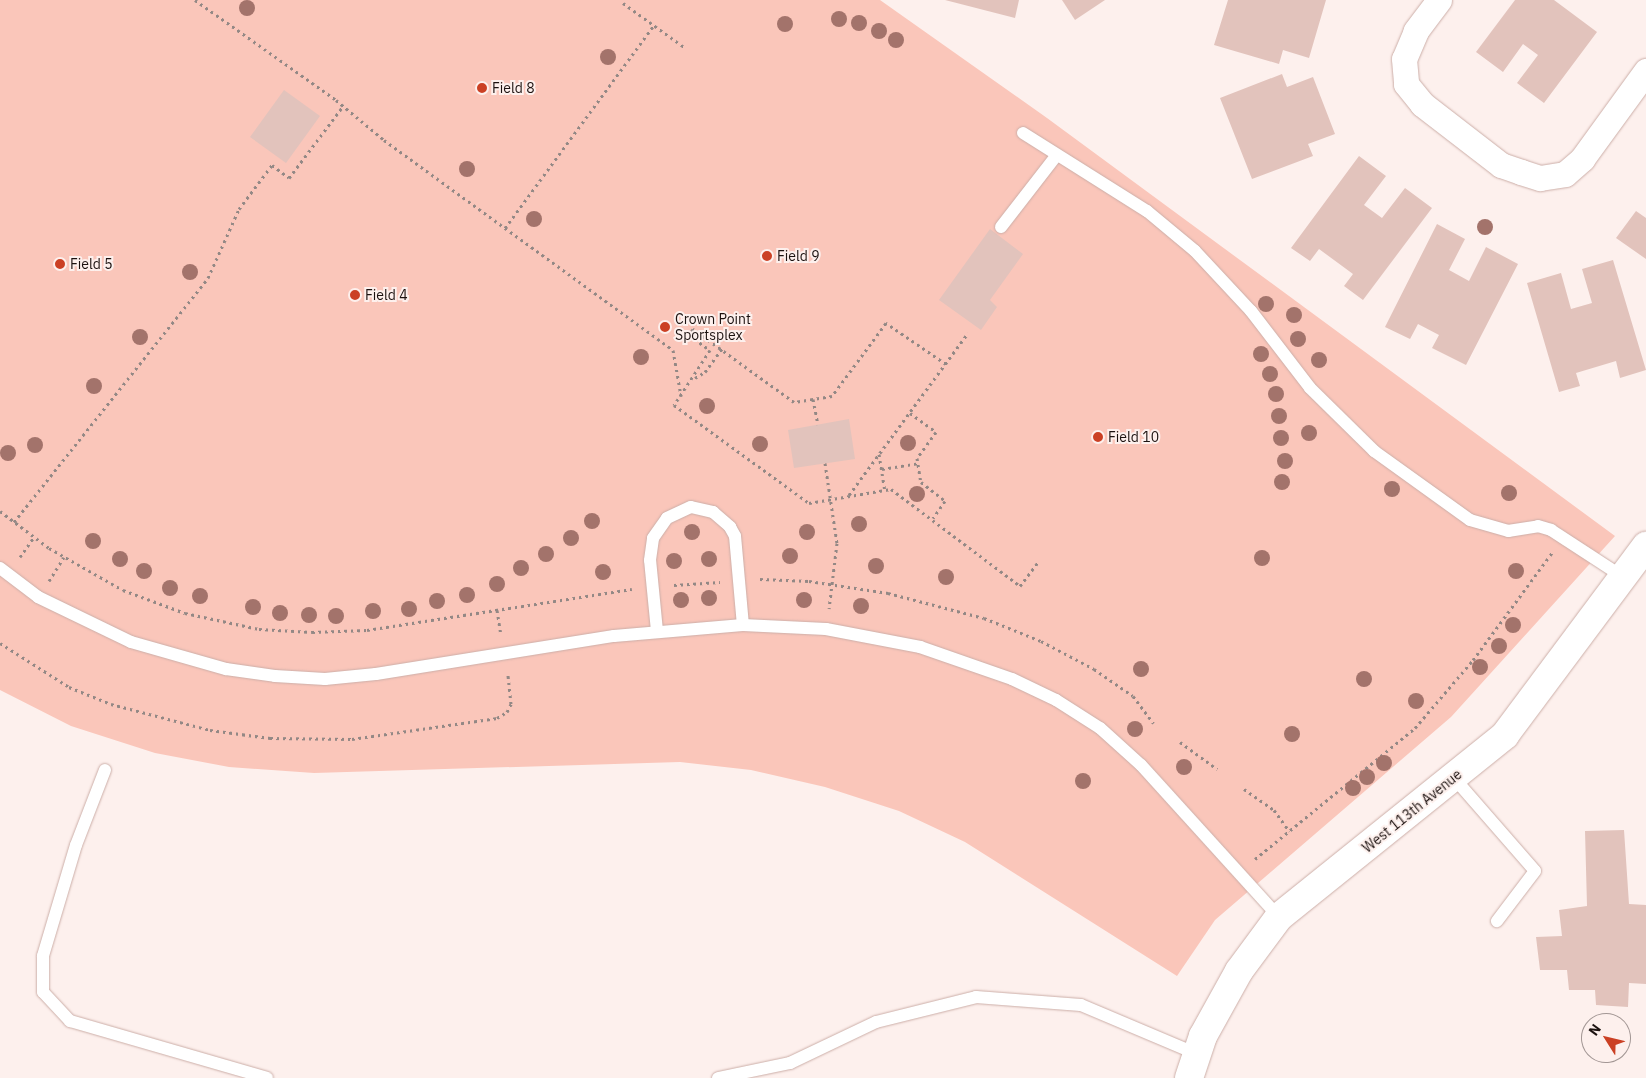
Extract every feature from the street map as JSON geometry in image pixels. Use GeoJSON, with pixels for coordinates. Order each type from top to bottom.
{"type":"FeatureCollection","features":[{"type":"Feature","properties":{"kind":"street"},"geometry":{"type":"LineString","coordinates":[[1439,0],[1416,31],[1404,59],[1406,84],[1422,104],[1501,165],[1521,172],[1540,178],[1565,174],[1582,159],[1646,71]]}},
{"type":"Feature","properties":{"kind":"street","name":"West 113th Avenue"},"geometry":{"type":"LineString","coordinates":[[1193,1066],[1203,1036],[1239,971],[1279,917],[1454,778],[1504,735],[1646,546]]}},
{"type":"Feature","properties":{"kind":"lane"},"geometry":{"type":"LineString","coordinates":[[1023,133],[1056,156],[1146,211],[1195,251],[1251,311],[1327,407],[1374,451],[1470,520],[1508,531],[1538,526],[1564,537],[1623,577]]}},
{"type":"Feature","properties":{"kind":"lane"},"geometry":{"type":"LineString","coordinates":[[1001,227],[1056,156]]}},
{"type":"Feature","properties":{"kind":"lane"},"geometry":{"type":"LineString","coordinates":[[656,631],[650,560],[653,538],[667,518],[691,508],[713,512],[723,519],[735,536],[743,625]]}},
{"type":"Feature","properties":{"kind":"lane"},"geometry":{"type":"LineString","coordinates":[[0,568],[38,597],[130,642],[218,668],[275,676],[325,679],[376,674],[656,631],[743,625],[826,629],[920,647],[969,662],[1056,700],[1100,728],[1141,765],[1279,917]]}},
{"type":"Feature","properties":{"kind":"lane"},"geometry":{"type":"LineString","coordinates":[[105,770],[76,845],[43,956],[43,992],[70,1021],[267,1078]]}},
{"type":"Feature","properties":{"kind":"lane"},"geometry":{"type":"LineString","coordinates":[[1454,778],[1535,871],[1497,921]]}},
{"type":"Feature","properties":{"kind":"lane"},"geometry":{"type":"LineString","coordinates":[[718,1078],[790,1063],[876,1022],[976,997],[1081,1005],[1193,1066]]}},
{"type":"Feature","properties":{"kind":"path"},"geometry":{"type":"LineString","coordinates":[[195,0],[201,2],[344,106],[357,120],[673,350],[681,396]]}},
{"type":"Feature","properties":{"kind":"path"},"geometry":{"type":"LineString","coordinates":[[623,3],[684,47]]}},
{"type":"Feature","properties":{"kind":"path"},"geometry":{"type":"LineString","coordinates":[[505,228],[654,25]]}},
{"type":"Feature","properties":{"kind":"path"},"geometry":{"type":"LineString","coordinates":[[14,522],[208,278],[239,209],[272,165],[289,178],[344,106]]}},
{"type":"Feature","properties":{"kind":"path"},"geometry":{"type":"LineString","coordinates":[[946,364],[886,323],[832,396],[794,402],[694,329],[689,335],[710,350],[694,378],[674,405],[809,503],[892,489],[933,518],[937,525],[1020,586],[1038,562]]}},
{"type":"Feature","properties":{"kind":"path"},"geometry":{"type":"LineString","coordinates":[[849,496],[968,333]]}},
{"type":"Feature","properties":{"kind":"path"},"geometry":{"type":"LineString","coordinates":[[694,378],[705,372],[722,349]]}},
{"type":"Feature","properties":{"kind":"path"},"geometry":{"type":"LineString","coordinates":[[813,399],[818,424]]}},
{"type":"Feature","properties":{"kind":"path"},"geometry":{"type":"LineString","coordinates":[[910,413],[936,432],[917,458],[922,482],[945,500],[933,518]]}},
{"type":"Feature","properties":{"kind":"path"},"geometry":{"type":"LineString","coordinates":[[879,454],[885,490]]}},
{"type":"Feature","properties":{"kind":"path"},"geometry":{"type":"LineString","coordinates":[[825,463],[837,543],[826,629]]}},
{"type":"Feature","properties":{"kind":"path"},"geometry":{"type":"LineString","coordinates":[[882,469],[918,463]]}},
{"type":"Feature","properties":{"kind":"path"},"geometry":{"type":"LineString","coordinates":[[0,511],[64,557],[104,580],[160,605],[212,620],[259,629],[312,632],[367,630],[639,588]]}},
{"type":"Feature","properties":{"kind":"path"},"geometry":{"type":"LineString","coordinates":[[17,561],[34,537]]}},
{"type":"Feature","properties":{"kind":"path"},"geometry":{"type":"LineString","coordinates":[[1252,861],[1405,737],[1434,708],[1473,660],[1564,537]]}},
{"type":"Feature","properties":{"kind":"path"},"geometry":{"type":"LineString","coordinates":[[48,581],[64,557]]}},
{"type":"Feature","properties":{"kind":"path"},"geometry":{"type":"LineString","coordinates":[[754,579],[832,584],[916,598],[984,618],[1041,641],[1116,683],[1133,696],[1153,722]]}},
{"type":"Feature","properties":{"kind":"path"},"geometry":{"type":"LineString","coordinates":[[666,586],[726,582]]}},
{"type":"Feature","properties":{"kind":"path"},"geometry":{"type":"LineString","coordinates":[[497,610],[501,637]]}},
{"type":"Feature","properties":{"kind":"path"},"geometry":{"type":"LineString","coordinates":[[0,642],[69,687],[111,704],[210,730],[270,738],[352,739],[497,718],[507,712],[511,704],[508,675]]}},
{"type":"Feature","properties":{"kind":"path"},"geometry":{"type":"LineString","coordinates":[[1180,742],[1217,769]]}},
{"type":"Feature","properties":{"kind":"path"},"geometry":{"type":"LineString","coordinates":[[1244,789],[1274,810],[1290,831]]}},
{"type":"Feature","properties":{"kind":"shaded area","name":"Crown Point Sportsplex"},"geometry":{"type":"Polygon","coordinates":[[[0,0],[880,0],[1047,118],[1615,536],[1451,717],[1215,920],[1177,976],[965,842],[899,811],[825,787],[751,770],[680,762],[314,773],[229,767],[155,753],[71,726],[0,690],[0,0]]]}},
{"type":"Feature","properties":{"kind":"building"},"geometry":{"type":"Polygon","coordinates":[[[945,0],[1019,0],[1015,18],[945,0]]]}},
{"type":"Feature","properties":{"kind":"building"},"geometry":{"type":"Polygon","coordinates":[[[1062,0],[1105,0],[1075,20],[1062,0]]]}},
{"type":"Feature","properties":{"kind":"building"},"geometry":{"type":"Polygon","coordinates":[[[1228,0],[1326,0],[1309,58],[1283,50],[1279,64],[1214,45],[1228,0]]]}},
{"type":"Feature","properties":{"kind":"building"},"geometry":{"type":"Polygon","coordinates":[[[1515,0],[1554,0],[1597,32],[1544,103],[1517,83],[1538,55],[1523,44],[1503,72],[1476,52],[1515,0]]]}},
{"type":"Feature","properties":{"kind":"building"},"geometry":{"type":"Polygon","coordinates":[[[1282,74],[1287,87],[1313,77],[1335,134],[1308,144],[1313,156],[1252,179],[1220,98],[1282,74]]]}},
{"type":"Feature","properties":{"kind":"building"},"geometry":{"type":"Polygon","coordinates":[[[284,90],[320,116],[286,163],[250,137],[284,90]]]}},
{"type":"Feature","properties":{"kind":"building"},"geometry":{"type":"Polygon","coordinates":[[[1359,156],[1386,176],[1364,205],[1382,218],[1405,188],[1432,208],[1363,300],[1344,286],[1353,274],[1319,249],[1310,261],[1291,248],[1359,156]]]}},
{"type":"Feature","properties":{"kind":"building"},"geometry":{"type":"Polygon","coordinates":[[[1636,211],[1646,218],[1646,259],[1616,238],[1636,211]]]}},
{"type":"Feature","properties":{"kind":"building"},"geometry":{"type":"Polygon","coordinates":[[[1437,224],[1465,239],[1449,270],[1469,281],[1486,247],[1518,264],[1466,365],[1432,348],[1439,335],[1418,324],[1410,339],[1385,327],[1437,224]]]}},
{"type":"Feature","properties":{"kind":"building"},"geometry":{"type":"Polygon","coordinates":[[[990,229],[1023,254],[990,300],[997,307],[981,330],[939,300],[990,229]]]}},
{"type":"Feature","properties":{"kind":"building"},"geometry":{"type":"Polygon","coordinates":[[[1613,260],[1646,370],[1620,378],[1616,361],[1576,373],[1580,386],[1559,392],[1527,283],[1561,273],[1571,309],[1592,303],[1582,269],[1613,260]]]}},
{"type":"Feature","properties":{"kind":"building"},"geometry":{"type":"Polygon","coordinates":[[[849,419],[855,459],[794,468],[788,430],[849,419]]]}},
{"type":"Feature","properties":{"kind":"building"},"geometry":{"type":"Polygon","coordinates":[[[1624,830],[1629,904],[1646,905],[1646,984],[1629,983],[1628,1007],[1596,1005],[1595,990],[1569,990],[1567,970],[1540,970],[1536,937],[1562,936],[1559,910],[1587,906],[1585,831],[1624,830]]]}},
{"type":"Feature","properties":{"kind":"place","name":"Field 8"},"geometry":{"type":"Point","coordinates":[482,88]}},
{"type":"Feature","properties":{"kind":"place","name":"Field 9"},"geometry":{"type":"Point","coordinates":[767,256]}},
{"type":"Feature","properties":{"kind":"place","name":"Field 5"},"geometry":{"type":"Point","coordinates":[60,264]}},
{"type":"Feature","properties":{"kind":"place","name":"Field 4"},"geometry":{"type":"Point","coordinates":[355,295]}},
{"type":"Feature","properties":{"kind":"place","name":"Crown Point Sportsplex"},"geometry":{"type":"Point","coordinates":[665,327]}},
{"type":"Feature","properties":{"kind":"place","name":"Field 10"},"geometry":{"type":"Point","coordinates":[1098,437]}}]}
